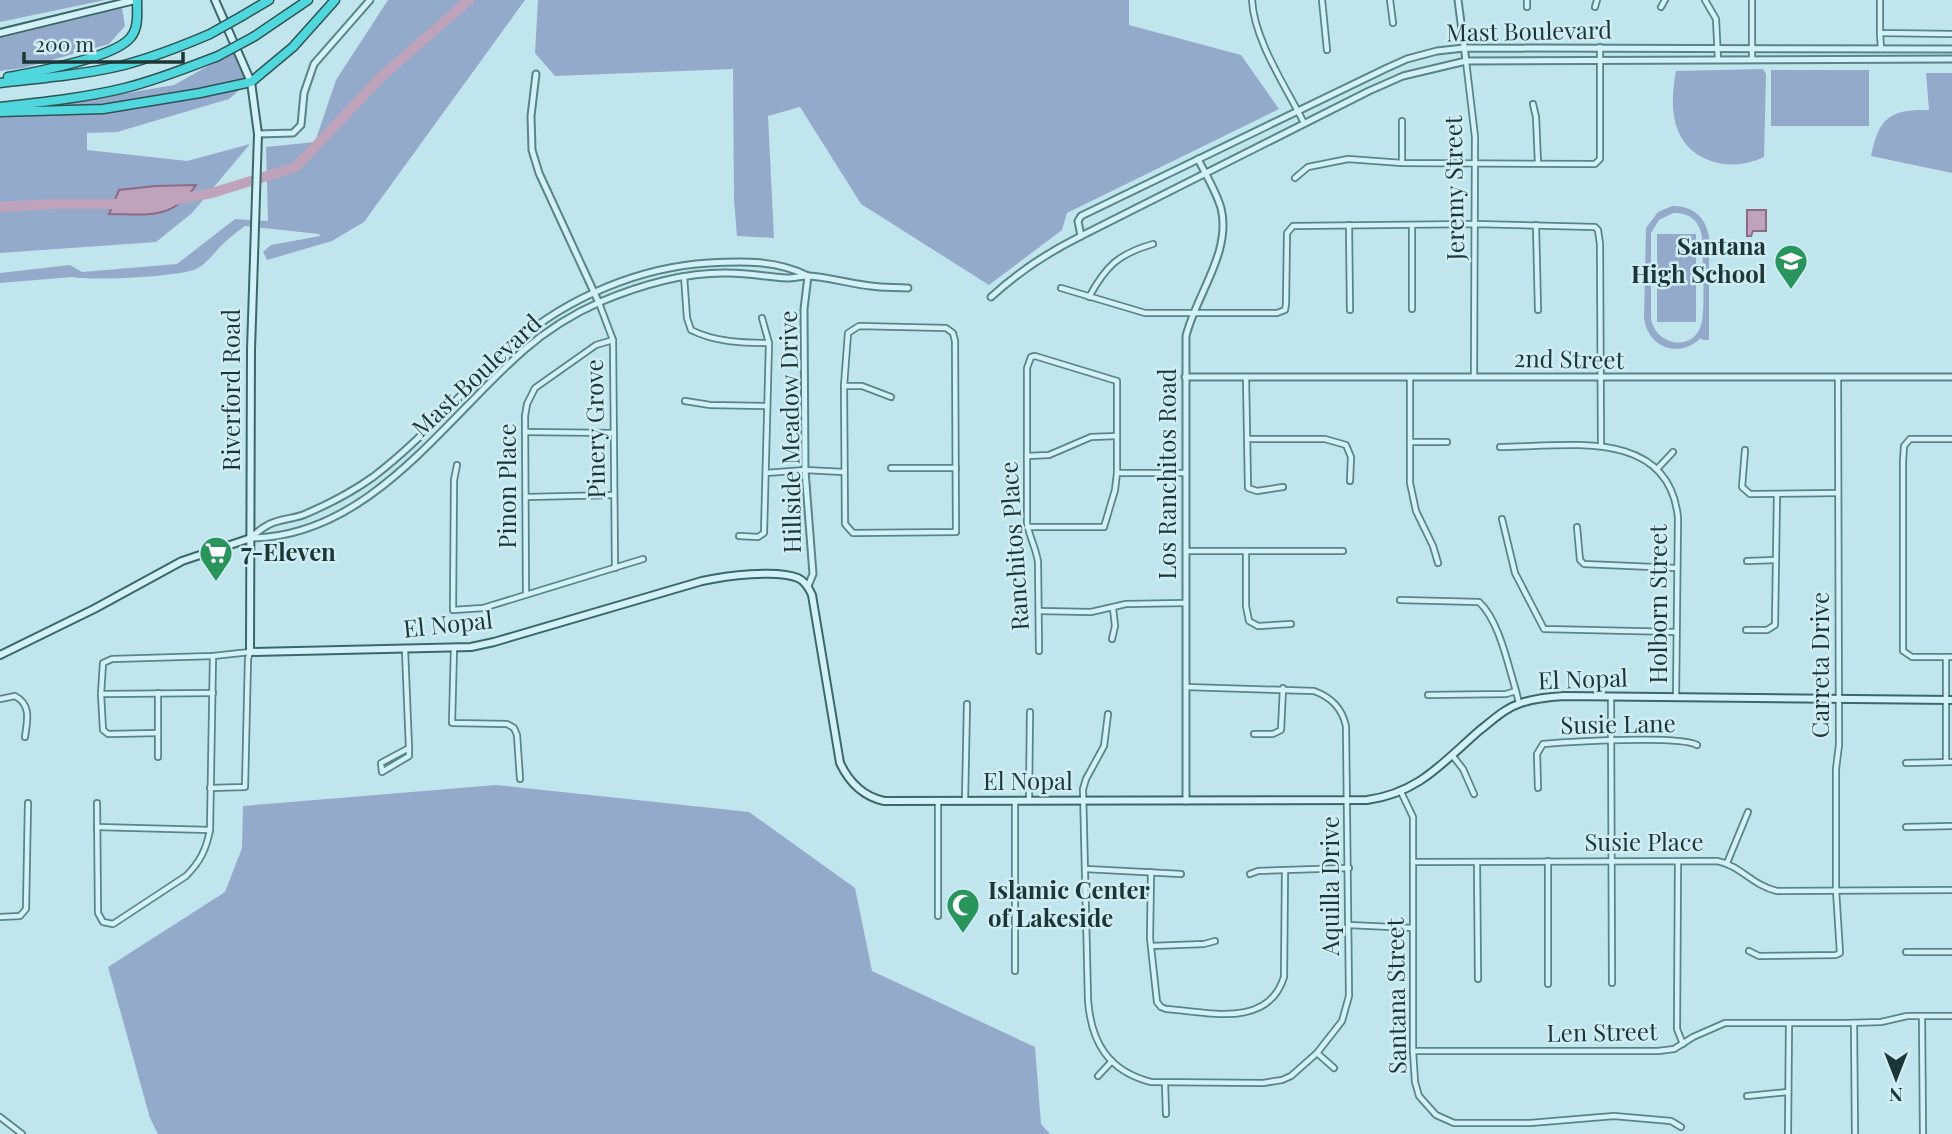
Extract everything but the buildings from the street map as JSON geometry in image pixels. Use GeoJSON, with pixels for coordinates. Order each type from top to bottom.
{"type":"FeatureCollection","features":[{"type":"Feature","properties":{"kind":"highway"},"geometry":{"type":"LineString","coordinates":[[0,81],[86,59],[126,41],[132,36],[136,26],[136,0]]}},
{"type":"Feature","properties":{"kind":"highway"},"geometry":{"type":"LineString","coordinates":[[0,81],[74,74],[123,65],[165,53],[210,34],[269,0]]}},
{"type":"Feature","properties":{"kind":"highway"},"geometry":{"type":"LineString","coordinates":[[0,109],[87,96],[126,88],[171,74],[218,56],[255,36],[308,0]]}},
{"type":"Feature","properties":{"kind":"highway"},"geometry":{"type":"LineString","coordinates":[[0,109],[103,109],[251,82],[293,47],[335,0]]}},
{"type":"Feature","properties":{"kind":"main road"},"geometry":{"type":"LineString","coordinates":[[0,33],[136,0]]}},
{"type":"Feature","properties":{"kind":"main road","name":"Riverford Road"},"geometry":{"type":"LineString","coordinates":[[215,0],[251,82],[258,134],[251,350],[250,652]]}},
{"type":"Feature","properties":{"kind":"main road"},"geometry":{"type":"LineString","coordinates":[[0,655],[182,561],[251,538]]}},
{"type":"Feature","properties":{"kind":"main road","name":"El Nopal"},"geometry":{"type":"LineString","coordinates":[[250,652],[454,648],[495,642],[702,581],[757,574],[794,577],[808,586],[813,595],[845,773],[854,786],[874,799],[938,801],[1380,798],[1401,792],[1426,779],[1500,713],[1519,704],[1564,696],[1949,700]]}},
{"type":"Feature","properties":{"kind":"street"},"geometry":{"type":"LineString","coordinates":[[258,134],[293,133],[301,125],[304,93],[314,64],[370,0]]}},
{"type":"Feature","properties":{"kind":"street"},"geometry":{"type":"LineString","coordinates":[[1252,0],[1255,21],[1263,42],[1304,123]]}},
{"type":"Feature","properties":{"kind":"street"},"geometry":{"type":"LineString","coordinates":[[1322,0],[1327,50]]}},
{"type":"Feature","properties":{"kind":"street"},"geometry":{"type":"LineString","coordinates":[[1390,0],[1393,23]]}},
{"type":"Feature","properties":{"kind":"street","name":"Jeremy Street"},"geometry":{"type":"LineString","coordinates":[[1458,0],[1475,137],[1474,376]]}},
{"type":"Feature","properties":{"kind":"street"},"geometry":{"type":"LineString","coordinates":[[1527,0],[1527,7]]}},
{"type":"Feature","properties":{"kind":"street"},"geometry":{"type":"LineString","coordinates":[[1595,7],[1597,0]]}},
{"type":"Feature","properties":{"kind":"street"},"geometry":{"type":"LineString","coordinates":[[1661,7],[1665,0]]}},
{"type":"Feature","properties":{"kind":"street"},"geometry":{"type":"LineString","coordinates":[[1705,0],[1716,19],[1718,60]]}},
{"type":"Feature","properties":{"kind":"street"},"geometry":{"type":"LineString","coordinates":[[1752,0],[1752,60]]}},
{"type":"Feature","properties":{"kind":"street"},"geometry":{"type":"LineString","coordinates":[[1880,0],[1881,49]]}},
{"type":"Feature","properties":{"kind":"street"},"geometry":{"type":"LineString","coordinates":[[1880,33],[1952,34]]}},
{"type":"Feature","properties":{"kind":"street"},"geometry":{"type":"LineString","coordinates":[[1295,178],[1308,167],[1348,159],[1402,163],[1589,164],[1598,161],[1600,47]]}},
{"type":"Feature","properties":{"kind":"street","name":"Mast Boulevard"},"geometry":{"type":"LineString","coordinates":[[1081,236],[1078,220],[1081,216],[1407,59],[1437,51],[1464,48],[1600,47],[1952,49]]}},
{"type":"Feature","properties":{"kind":"street","name":"Mast Boulevard"},"geometry":{"type":"LineString","coordinates":[[991,297],[1016,274],[1046,254],[1304,123],[1403,76],[1466,61],[1952,59]]}},
{"type":"Feature","properties":{"kind":"street","name":"Pinery Grove"},"geometry":{"type":"LineString","coordinates":[[536,74],[531,116],[532,150],[539,173],[595,293],[613,340],[615,568]]}},
{"type":"Feature","properties":{"kind":"street"},"geometry":{"type":"LineString","coordinates":[[1534,104],[1538,163]]}},
{"type":"Feature","properties":{"kind":"street"},"geometry":{"type":"LineString","coordinates":[[1402,121],[1402,163]]}},
{"type":"Feature","properties":{"kind":"street","name":"Los Ranchitos Road"},"geometry":{"type":"LineString","coordinates":[[1186,801],[1186,336],[1192,313],[1223,237],[1220,206],[1198,159]]}},
{"type":"Feature","properties":{"kind":"street"},"geometry":{"type":"LineString","coordinates":[[1349,225],[1350,310]]}},
{"type":"Feature","properties":{"kind":"street"},"geometry":{"type":"LineString","coordinates":[[1412,225],[1412,309]]}},
{"type":"Feature","properties":{"kind":"street"},"geometry":{"type":"LineString","coordinates":[[1536,225],[1538,310]]}},
{"type":"Feature","properties":{"kind":"street"},"geometry":{"type":"LineString","coordinates":[[1061,288],[1146,313],[1278,313],[1285,310],[1289,229],[1298,226],[1588,225],[1598,230],[1601,446]]}},
{"type":"Feature","properties":{"kind":"street"},"geometry":{"type":"LineString","coordinates":[[1089,297],[1100,277],[1114,262],[1130,251],[1153,244]]}},
{"type":"Feature","properties":{"kind":"street","name":"Mast Boulevard"},"geometry":{"type":"LineString","coordinates":[[251,538],[268,524],[301,516],[372,478],[412,444],[516,343],[548,318],[595,293],[642,275],[688,264],[768,263],[790,267],[808,276]]}},
{"type":"Feature","properties":{"kind":"street","name":"Mast Boulevard"},"geometry":{"type":"LineString","coordinates":[[251,538],[272,537],[307,528],[380,489],[524,350],[554,328],[599,303],[644,286],[684,276],[726,273],[767,274],[788,278],[808,276]]}},
{"type":"Feature","properties":{"kind":"street"},"geometry":{"type":"LineString","coordinates":[[684,276],[687,318],[691,330],[699,335],[737,343],[769,343]]}},
{"type":"Feature","properties":{"kind":"street"},"geometry":{"type":"LineString","coordinates":[[808,276],[872,286],[908,288]]}},
{"type":"Feature","properties":{"kind":"street","name":"Hillside Meadow Drive"},"geometry":{"type":"LineString","coordinates":[[808,276],[804,309],[805,470],[813,574],[808,586]]}},
{"type":"Feature","properties":{"kind":"street"},"geometry":{"type":"LineString","coordinates":[[739,536],[758,537],[764,533],[769,343],[762,318]]}},
{"type":"Feature","properties":{"kind":"street"},"geometry":{"type":"LineString","coordinates":[[859,326],[946,328],[953,333],[956,532],[853,533],[845,524],[844,386],[848,333],[859,326]]}},
{"type":"Feature","properties":{"kind":"street","name":"Pinon Place"},"geometry":{"type":"LineString","coordinates":[[526,594],[525,410],[535,388],[596,345],[613,340]]}},
{"type":"Feature","properties":{"kind":"street","name":"Ranchitos Place"},"geometry":{"type":"LineString","coordinates":[[1039,651],[1038,562],[1027,527],[1027,368],[1031,357],[1117,381],[1117,436]]}},
{"type":"Feature","properties":{"kind":"street","name":"2nd Street"},"geometry":{"type":"LineString","coordinates":[[1185,377],[1952,377]]}},
{"type":"Feature","properties":{"kind":"street"},"geometry":{"type":"LineString","coordinates":[[1246,377],[1248,488],[1257,491],[1283,487]]}},
{"type":"Feature","properties":{"kind":"street"},"geometry":{"type":"LineString","coordinates":[[1409,377],[1412,493],[1416,511],[1433,546],[1437,563]]}},
{"type":"Feature","properties":{"kind":"street","name":"Carreta Drive"},"geometry":{"type":"LineString","coordinates":[[1749,951],[1759,956],[1836,956],[1840,953],[1836,890],[1838,377]]}},
{"type":"Feature","properties":{"kind":"street"},"geometry":{"type":"LineString","coordinates":[[844,386],[862,386],[891,397]]}},
{"type":"Feature","properties":{"kind":"street"},"geometry":{"type":"LineString","coordinates":[[685,401],[710,405],[767,406]]}},
{"type":"Feature","properties":{"kind":"street"},"geometry":{"type":"LineString","coordinates":[[525,432],[614,433]]}},
{"type":"Feature","properties":{"kind":"street"},"geometry":{"type":"LineString","coordinates":[[1027,456],[1049,455],[1091,438],[1117,436],[1115,490],[1104,527],[1027,527]]}},
{"type":"Feature","properties":{"kind":"street"},"geometry":{"type":"LineString","coordinates":[[1248,439],[1325,439],[1346,445],[1351,457],[1350,481]]}},
{"type":"Feature","properties":{"kind":"street"},"geometry":{"type":"LineString","coordinates":[[1906,763],[1949,762],[1949,657],[1912,657],[1903,651],[1903,448],[1910,439],[1952,439]]}},
{"type":"Feature","properties":{"kind":"street"},"geometry":{"type":"LineString","coordinates":[[1409,442],[1447,442]]}},
{"type":"Feature","properties":{"kind":"street"},"geometry":{"type":"LineString","coordinates":[[412,444],[421,452]]}},
{"type":"Feature","properties":{"kind":"street","name":"Holborn Street"},"geometry":{"type":"LineString","coordinates":[[1500,447],[1601,446],[1632,452],[1657,470],[1670,488],[1677,511],[1676,698]]}},
{"type":"Feature","properties":{"kind":"street"},"geometry":{"type":"LineString","coordinates":[[1745,450],[1742,487],[1745,492],[1838,493]]}},
{"type":"Feature","properties":{"kind":"street"},"geometry":{"type":"LineString","coordinates":[[1657,470],[1673,452]]}},
{"type":"Feature","properties":{"kind":"street"},"geometry":{"type":"LineString","coordinates":[[457,464],[454,480],[453,610],[483,608],[643,559]]}},
{"type":"Feature","properties":{"kind":"street"},"geometry":{"type":"LineString","coordinates":[[891,468],[956,468]]}},
{"type":"Feature","properties":{"kind":"street"},"geometry":{"type":"LineString","coordinates":[[766,473],[805,470],[845,472]]}},
{"type":"Feature","properties":{"kind":"street"},"geometry":{"type":"LineString","coordinates":[[1117,473],[1185,473]]}},
{"type":"Feature","properties":{"kind":"street"},"geometry":{"type":"LineString","coordinates":[[1746,630],[1768,630],[1776,625],[1777,494]]}},
{"type":"Feature","properties":{"kind":"street"},"geometry":{"type":"LineString","coordinates":[[526,497],[614,495]]}},
{"type":"Feature","properties":{"kind":"street"},"geometry":{"type":"LineString","coordinates":[[1502,519],[1515,573],[1544,629],[1676,632]]}},
{"type":"Feature","properties":{"kind":"street"},"geometry":{"type":"LineString","coordinates":[[1577,527],[1580,560],[1584,564],[1676,568]]}},
{"type":"Feature","properties":{"kind":"street"},"geometry":{"type":"LineString","coordinates":[[1185,551],[1343,551]]}},
{"type":"Feature","properties":{"kind":"street"},"geometry":{"type":"LineString","coordinates":[[1246,551],[1246,606],[1249,621],[1258,626],[1291,624]]}},
{"type":"Feature","properties":{"kind":"street"},"geometry":{"type":"LineString","coordinates":[[1748,561],[1776,560]]}},
{"type":"Feature","properties":{"kind":"street"},"geometry":{"type":"LineString","coordinates":[[1400,600],[1479,601],[1487,609],[1504,650],[1519,704]]}},
{"type":"Feature","properties":{"kind":"street"},"geometry":{"type":"LineString","coordinates":[[1039,611],[1091,612],[1126,604],[1185,603]]}},
{"type":"Feature","properties":{"kind":"street"},"geometry":{"type":"LineString","coordinates":[[1112,639],[1115,626],[1113,608]]}},
{"type":"Feature","properties":{"kind":"street"},"geometry":{"type":"LineString","coordinates":[[454,648],[452,723],[506,724],[514,728],[517,735],[520,779]]}},
{"type":"Feature","properties":{"kind":"street"},"geometry":{"type":"LineString","coordinates":[[405,650],[409,748],[408,758],[383,772],[381,763],[409,748]]}},
{"type":"Feature","properties":{"kind":"street"},"geometry":{"type":"LineString","coordinates":[[158,733],[108,734],[103,730],[102,667],[108,659],[213,656],[250,652]]}},
{"type":"Feature","properties":{"kind":"street","name":"Riverford Road"},"geometry":{"type":"LineString","coordinates":[[210,788],[244,787],[247,659],[250,652]]}},
{"type":"Feature","properties":{"kind":"street"},"geometry":{"type":"LineString","coordinates":[[97,803],[98,913],[103,922],[113,924],[186,876],[197,866],[206,849],[210,830],[213,656]]}},
{"type":"Feature","properties":{"kind":"street","name":"Aquilla Drive"},"geometry":{"type":"LineString","coordinates":[[1112,1061],[1136,1077],[1165,1083],[1273,1082],[1291,1076],[1317,1053],[1339,1027],[1347,1008],[1347,731],[1340,710],[1319,693],[1283,688],[1186,687]]}},
{"type":"Feature","properties":{"kind":"street"},"geometry":{"type":"LineString","coordinates":[[1254,734],[1273,734],[1281,730],[1283,688]]}},
{"type":"Feature","properties":{"kind":"street"},"geometry":{"type":"LineString","coordinates":[[1428,695],[1506,694],[1516,691]]}},
{"type":"Feature","properties":{"kind":"street"},"geometry":{"type":"LineString","coordinates":[[158,693],[158,757]]}},
{"type":"Feature","properties":{"kind":"street"},"geometry":{"type":"LineString","coordinates":[[101,694],[213,693]]}},
{"type":"Feature","properties":{"kind":"street"},"geometry":{"type":"LineString","coordinates":[[0,699],[15,696],[25,704],[25,737]]}},
{"type":"Feature","properties":{"kind":"street"},"geometry":{"type":"LineString","coordinates":[[1611,698],[1612,983]]}},
{"type":"Feature","properties":{"kind":"street"},"geometry":{"type":"LineString","coordinates":[[965,801],[967,704]]}},
{"type":"Feature","properties":{"kind":"street"},"geometry":{"type":"LineString","coordinates":[[1029,801],[1030,712]]}},
{"type":"Feature","properties":{"kind":"street"},"geometry":{"type":"LineString","coordinates":[[1098,1076],[1112,1061],[1097,1041],[1089,1015],[1084,801],[1086,779],[1104,747],[1108,714]]}},
{"type":"Feature","properties":{"kind":"street","name":"Susie Lane"},"geometry":{"type":"LineString","coordinates":[[1538,788],[1537,754],[1543,744],[1612,741],[1691,742],[1697,745]]}},
{"type":"Feature","properties":{"kind":"street"},"geometry":{"type":"LineString","coordinates":[[1452,755],[1463,769],[1474,794]]}},
{"type":"Feature","properties":{"kind":"street","name":"Santana Street"},"geometry":{"type":"LineString","coordinates":[[1401,792],[1413,817],[1413,1051],[1415,1082],[1419,1096],[1431,1110],[1454,1123],[1530,1123],[1614,1116],[1671,1121],[1681,1127]]}},
{"type":"Feature","properties":{"kind":"street"},"geometry":{"type":"LineString","coordinates":[[938,801],[938,916]]}},
{"type":"Feature","properties":{"kind":"street"},"geometry":{"type":"LineString","coordinates":[[1015,801],[1015,971]]}},
{"type":"Feature","properties":{"kind":"street"},"geometry":{"type":"LineString","coordinates":[[0,917],[20,916],[26,909],[28,803]]}},
{"type":"Feature","properties":{"kind":"street"},"geometry":{"type":"LineString","coordinates":[[1727,863],[1748,813]]}},
{"type":"Feature","properties":{"kind":"street"},"geometry":{"type":"LineString","coordinates":[[1906,827],[1952,826]]}},
{"type":"Feature","properties":{"kind":"street"},"geometry":{"type":"LineString","coordinates":[[97,827],[210,830]]}},
{"type":"Feature","properties":{"kind":"street"},"geometry":{"type":"LineString","coordinates":[[1548,861],[1548,984]]}},
{"type":"Feature","properties":{"kind":"street","name":"Susie Place"},"geometry":{"type":"LineString","coordinates":[[1413,862],[1727,863],[1771,890],[1952,890]]}},
{"type":"Feature","properties":{"kind":"street"},"geometry":{"type":"LineString","coordinates":[[1478,862],[1478,979]]}},
{"type":"Feature","properties":{"kind":"street"},"geometry":{"type":"LineString","coordinates":[[1678,862],[1677,1029],[1683,1044]]}},
{"type":"Feature","properties":{"kind":"street"},"geometry":{"type":"LineString","coordinates":[[1250,874],[1258,871],[1349,868]]}},
{"type":"Feature","properties":{"kind":"street"},"geometry":{"type":"LineString","coordinates":[[1086,869],[1181,874]]}},
{"type":"Feature","properties":{"kind":"street"},"geometry":{"type":"LineString","coordinates":[[1151,873],[1151,946],[1157,1002],[1166,1009],[1245,1014],[1270,1001],[1284,977],[1285,871]]}},
{"type":"Feature","properties":{"kind":"street"},"geometry":{"type":"LineString","coordinates":[[1349,925],[1413,928]]}},
{"type":"Feature","properties":{"kind":"street"},"geometry":{"type":"LineString","coordinates":[[1151,946],[1204,944],[1215,941]]}},
{"type":"Feature","properties":{"kind":"street"},"geometry":{"type":"LineString","coordinates":[[1906,952],[1952,952]]}},
{"type":"Feature","properties":{"kind":"street","name":"Len Street"},"geometry":{"type":"LineString","coordinates":[[1413,1051],[1658,1051],[1674,1049],[1725,1023],[1854,1023],[1881,1022],[1907,1016],[1952,1016]]}},
{"type":"Feature","properties":{"kind":"street"},"geometry":{"type":"LineString","coordinates":[[1922,1016],[1923,1134]]}},
{"type":"Feature","properties":{"kind":"street"},"geometry":{"type":"LineString","coordinates":[[1788,1134],[1789,1023]]}},
{"type":"Feature","properties":{"kind":"street"},"geometry":{"type":"LineString","coordinates":[[1854,1023],[1855,1134]]}},
{"type":"Feature","properties":{"kind":"street"},"geometry":{"type":"LineString","coordinates":[[1317,1053],[1334,1068]]}},
{"type":"Feature","properties":{"kind":"street"},"geometry":{"type":"LineString","coordinates":[[1165,1083],[1166,1114]]}},
{"type":"Feature","properties":{"kind":"street"},"geometry":{"type":"LineString","coordinates":[[1747,1097],[1788,1092]]}},
{"type":"Feature","properties":{"kind":"street"},"geometry":{"type":"LineString","coordinates":[[0,1117],[22,1134]]}},
{"type":"Feature","properties":{"kind":"shaded area"},"geometry":{"type":"Polygon","coordinates":[[[0,0],[105,0],[0,22],[0,0]]]}},
{"type":"Feature","properties":{"kind":"shaded area"},"geometry":{"type":"Polygon","coordinates":[[[388,0],[525,0],[364,222],[332,241],[267,260],[263,252],[271,245],[320,236],[245,226],[204,264],[187,272],[135,278],[72,277],[0,283],[0,273],[70,265],[82,272],[177,264],[235,219],[268,221],[266,147],[315,142],[336,80],[388,0]]]}},
{"type":"Feature","properties":{"kind":"shaded area"},"geometry":{"type":"Polygon","coordinates":[[[538,0],[1129,0],[1129,25],[1241,55],[1279,109],[1067,213],[1062,230],[989,285],[861,204],[800,107],[768,116],[774,238],[737,236],[734,200],[733,69],[555,76],[535,53],[538,0]]]}},
{"type":"Feature","properties":{"kind":"shaded area"},"geometry":{"type":"Polygon","coordinates":[[[122,8],[125,26],[109,44],[23,68],[0,71],[0,38],[122,8]]]}},
{"type":"Feature","properties":{"kind":"shaded area"},"geometry":{"type":"Polygon","coordinates":[[[233,52],[247,83],[229,99],[117,132],[87,133],[87,150],[187,161],[250,144],[192,213],[156,242],[0,253],[0,115],[174,85],[233,52]]]}},
{"type":"Feature","properties":{"kind":"shaded area"},"geometry":{"type":"Polygon","coordinates":[[[1763,69],[1766,74],[1764,157],[1751,162],[1724,164],[1698,155],[1688,146],[1676,125],[1673,99],[1676,71],[1763,69]]]}},
{"type":"Feature","properties":{"kind":"shaded area"},"geometry":{"type":"Polygon","coordinates":[[[1771,70],[1869,70],[1869,126],[1771,126],[1771,70]]]}},
{"type":"Feature","properties":{"kind":"shaded area"},"geometry":{"type":"Polygon","coordinates":[[[1926,73],[1952,73],[1952,173],[1871,156],[1882,124],[1888,118],[1904,111],[1929,110],[1926,73]]]}},
{"type":"Feature","properties":{"kind":"shaded area"},"geometry":{"type":"Polygon","coordinates":[[[196,185],[187,197],[168,210],[147,214],[109,214],[119,190],[196,185]]]}},
{"type":"Feature","properties":{"kind":"shaded area"},"geometry":{"type":"Polygon","coordinates":[[[1672,206],[1692,210],[1705,224],[1709,237],[1709,340],[1701,338],[1683,348],[1674,349],[1658,343],[1652,337],[1644,318],[1646,228],[1658,212],[1672,206]],[[1673,213],[1659,220],[1651,233],[1651,318],[1659,334],[1674,342],[1682,342],[1690,340],[1701,325],[1702,237],[1699,226],[1693,219],[1684,214],[1673,213]]]}},
{"type":"Feature","properties":{"kind":"shaded area"},"geometry":{"type":"Polygon","coordinates":[[[1747,210],[1766,210],[1766,231],[1753,231],[1751,236],[1747,236],[1747,210]]]}},
{"type":"Feature","properties":{"kind":"shaded area"},"geometry":{"type":"Polygon","coordinates":[[[1657,234],[1696,234],[1696,322],[1657,322],[1657,234]]]}},
{"type":"Feature","properties":{"kind":"shaded area"},"geometry":{"type":"Polygon","coordinates":[[[496,785],[749,812],[855,888],[872,971],[1035,1047],[1041,1124],[1050,1134],[158,1134],[150,1118],[108,967],[225,892],[242,848],[243,806],[496,785]]]}},
{"type":"Feature","properties":{"kind":"waterway"},"geometry":{"type":"LineString","coordinates":[[175,200],[212,193],[296,167],[381,77],[469,0]]}},
{"type":"Feature","properties":{"kind":"waterway"},"geometry":{"type":"LineString","coordinates":[[0,207],[125,204]]}},
{"type":"Feature","properties":{"kind":"place","name":"Santana High School"},"geometry":{"type":"Point","coordinates":[1791,291]}},
{"type":"Feature","properties":{"kind":"place","name":"7-Eleven"},"geometry":{"type":"Point","coordinates":[216,583]}},
{"type":"Feature","properties":{"kind":"place","name":"Islamic Center of Lakeside"},"geometry":{"type":"Point","coordinates":[963,935]}}]}
